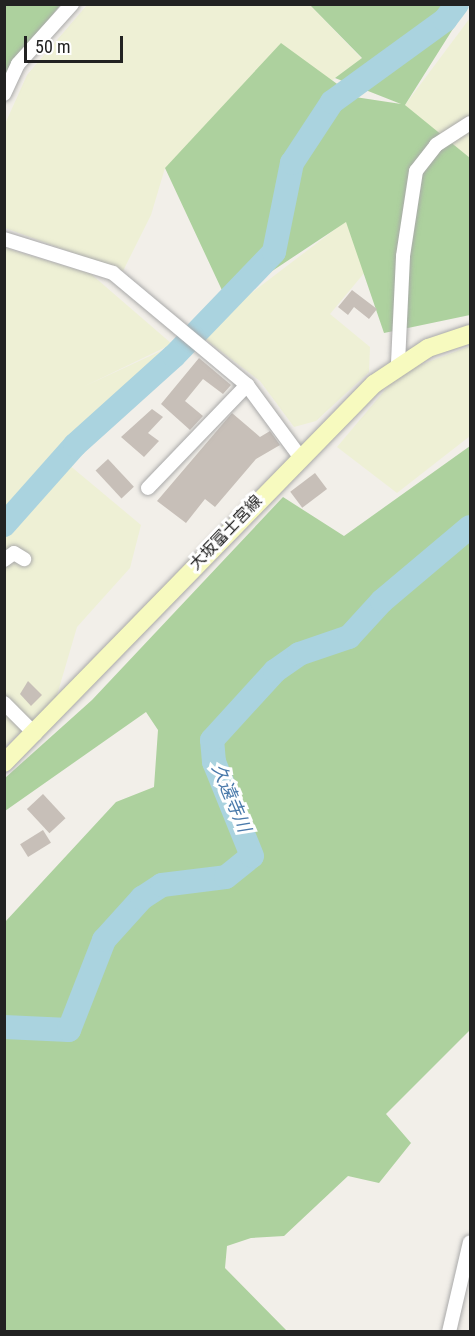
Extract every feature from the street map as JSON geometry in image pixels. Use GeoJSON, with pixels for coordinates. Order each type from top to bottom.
{"type":"FeatureCollection","features":[{"type":"Feature","properties":{"kind":"main road","name":"大坂富士宮線"},"geometry":{"type":"LineString","coordinates":[[4,763],[35,734],[300,457],[398,363],[471,334]]}},
{"type":"Feature","properties":{"kind":"street"},"geometry":{"type":"LineString","coordinates":[[4,94],[18,64],[72,4]]}},
{"type":"Feature","properties":{"kind":"street"},"geometry":{"type":"LineString","coordinates":[[398,363],[403,256],[416,171],[436,145],[471,123]]}},
{"type":"Feature","properties":{"kind":"street"},"geometry":{"type":"LineString","coordinates":[[4,239],[114,273],[247,385],[300,457]]}},
{"type":"Feature","properties":{"kind":"street"},"geometry":{"type":"LineString","coordinates":[[148,488],[247,385]]}},
{"type":"Feature","properties":{"kind":"street"},"geometry":{"type":"LineString","coordinates":[[4,561],[14,553],[24,559]]}},
{"type":"Feature","properties":{"kind":"street"},"geometry":{"type":"LineString","coordinates":[[4,703],[35,734]]}},
{"type":"Feature","properties":{"kind":"street"},"geometry":{"type":"LineString","coordinates":[[449,1332],[471,1242]]}},
{"type":"Feature","properties":{"kind":"green space"},"geometry":{"type":"Polygon","coordinates":[[[5,5],[60,5],[5,77],[5,5]]]}},
{"type":"Feature","properties":{"kind":"green space"},"geometry":{"type":"Polygon","coordinates":[[[87,5],[310,5],[362,59],[330,82],[165,168],[151,215],[123,271],[5,228],[5,124],[27,75],[87,5]]]}},
{"type":"Feature","properties":{"kind":"green space"},"geometry":{"type":"Polygon","coordinates":[[[310,5],[468,5],[405,105],[470,158],[470,315],[384,333],[346,222],[227,301],[165,168],[281,43],[355,97],[401,104],[335,78],[362,58],[310,5]]]}},
{"type":"Feature","properties":{"kind":"green space"},"geometry":{"type":"Polygon","coordinates":[[[470,18],[470,172],[405,105],[470,18]]]}},
{"type":"Feature","properties":{"kind":"green space"},"geometry":{"type":"Polygon","coordinates":[[[346,221],[365,272],[330,314],[370,347],[369,372],[316,421],[294,427],[260,381],[205,339],[229,310],[346,221]]]}},
{"type":"Feature","properties":{"kind":"green space"},"geometry":{"type":"Polygon","coordinates":[[[5,248],[91,274],[172,344],[85,386],[176,344],[68,464],[141,525],[130,568],[77,627],[55,702],[5,746],[5,248]]]}},
{"type":"Feature","properties":{"kind":"green space"},"geometry":{"type":"Polygon","coordinates":[[[470,346],[470,436],[397,493],[337,447],[390,384],[412,368],[470,346]]]}},
{"type":"Feature","properties":{"kind":"green space"},"geometry":{"type":"Polygon","coordinates":[[[470,446],[470,1030],[386,1114],[411,1143],[379,1183],[348,1176],[284,1236],[251,1238],[227,1246],[225,1268],[287,1331],[5,1331],[5,922],[116,802],[154,787],[158,730],[146,712],[5,811],[5,778],[92,700],[283,497],[344,536],[470,446]]]}},
{"type":"Feature","properties":{"kind":"building"},"geometry":{"type":"Polygon","coordinates":[[[352,290],[377,309],[369,319],[354,307],[348,315],[338,307],[352,290]]]}},
{"type":"Feature","properties":{"kind":"building"},"geometry":{"type":"Polygon","coordinates":[[[199,358],[231,385],[223,394],[203,379],[185,401],[203,416],[190,430],[161,404],[199,358]]]}},
{"type":"Feature","properties":{"kind":"building"},"geometry":{"type":"Polygon","coordinates":[[[152,409],[163,417],[148,433],[159,441],[144,457],[121,437],[152,409]]]}},
{"type":"Feature","properties":{"kind":"building"},"geometry":{"type":"Polygon","coordinates":[[[232,413],[260,437],[270,431],[280,445],[256,459],[215,507],[205,499],[186,523],[157,501],[232,413]]]}},
{"type":"Feature","properties":{"kind":"building"},"geometry":{"type":"Polygon","coordinates":[[[108,459],[134,487],[121,498],[96,471],[108,459]]]}},
{"type":"Feature","properties":{"kind":"building"},"geometry":{"type":"Polygon","coordinates":[[[315,473],[327,489],[302,508],[290,492],[315,473]]]}},
{"type":"Feature","properties":{"kind":"building"},"geometry":{"type":"Polygon","coordinates":[[[28,681],[42,695],[31,706],[20,694],[28,681]]]}},
{"type":"Feature","properties":{"kind":"building"},"geometry":{"type":"Polygon","coordinates":[[[43,794],[66,818],[49,833],[27,809],[43,794]]]}},
{"type":"Feature","properties":{"kind":"building"},"geometry":{"type":"Polygon","coordinates":[[[43,830],[51,843],[28,857],[20,844],[43,830]]]}},
{"type":"Feature","properties":{"kind":"waterway"},"geometry":{"type":"LineString","coordinates":[[4,525],[75,445],[174,356],[274,252],[292,163],[332,102],[445,20],[457,4]]}},
{"type":"Feature","properties":{"kind":"waterway","name":"久遠寺川"},"geometry":{"type":"LineString","coordinates":[[4,1027],[69,1030],[104,940],[142,898],[162,885],[226,877],[252,856],[214,762],[212,740],[275,671],[299,654],[349,637],[382,601],[470,527]]}}]}
